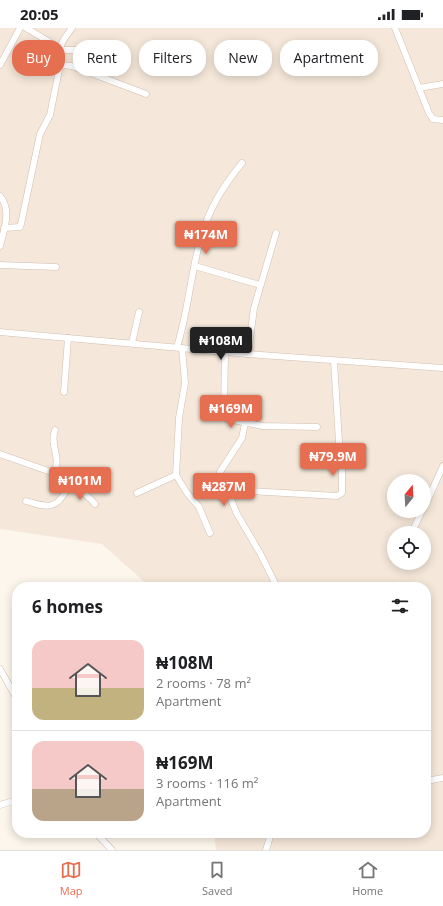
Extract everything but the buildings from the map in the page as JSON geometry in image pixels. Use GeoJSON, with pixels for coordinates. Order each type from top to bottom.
{"type":"FeatureCollection","features":[{"type":"Feature","properties":{"kind":"street"},"geometry":{"type":"LineString","coordinates":[[0,65],[20,28]]}},
{"type":"Feature","properties":{"kind":"street"},"geometry":{"type":"LineString","coordinates":[[26,28],[47,40]]}},
{"type":"Feature","properties":{"kind":"street"},"geometry":{"type":"LineString","coordinates":[[64,40],[72,28]]}},
{"type":"Feature","properties":{"kind":"street"},"geometry":{"type":"LineString","coordinates":[[395,28],[428,113],[433,119],[443,120]]}},
{"type":"Feature","properties":{"kind":"street"},"geometry":{"type":"LineString","coordinates":[[65,65],[72,66],[146,94]]}},
{"type":"Feature","properties":{"kind":"street"},"geometry":{"type":"LineString","coordinates":[[4,228],[16,229],[20,227],[40,134],[50,115],[58,76]]}},
{"type":"Feature","properties":{"kind":"street"},"geometry":{"type":"LineString","coordinates":[[419,88],[443,84]]}},
{"type":"Feature","properties":{"kind":"street"},"geometry":{"type":"LineString","coordinates":[[210,533],[199,506],[187,493],[176,475],[179,418],[184,383],[179,348],[195,266],[207,220],[226,184],[242,163]]}},
{"type":"Feature","properties":{"kind":"street"},"geometry":{"type":"LineString","coordinates":[[0,196],[5,201],[7,214],[0,246]]}},
{"type":"Feature","properties":{"kind":"street"},"geometry":{"type":"LineString","coordinates":[[248,354],[250,332],[260,285],[276,233]]}},
{"type":"Feature","properties":{"kind":"street"},"geometry":{"type":"LineString","coordinates":[[0,265],[56,267]]}},
{"type":"Feature","properties":{"kind":"street"},"geometry":{"type":"LineString","coordinates":[[195,266],[260,285]]}},
{"type":"Feature","properties":{"kind":"street"},"geometry":{"type":"LineString","coordinates":[[132,343],[139,312]]}},
{"type":"Feature","properties":{"kind":"street"},"geometry":{"type":"LineString","coordinates":[[0,332],[334,361],[443,368]]}},
{"type":"Feature","properties":{"kind":"street"},"geometry":{"type":"LineString","coordinates":[[64,392],[68,338]]}},
{"type":"Feature","properties":{"kind":"street"},"geometry":{"type":"LineString","coordinates":[[225,352],[225,416],[228,419],[263,426],[316,427]]}},
{"type":"Feature","properties":{"kind":"street"},"geometry":{"type":"LineString","coordinates":[[228,493],[264,492],[337,496],[342,493],[342,461],[339,442],[334,361]]}},
{"type":"Feature","properties":{"kind":"street"},"geometry":{"type":"LineString","coordinates":[[245,423],[238,444],[225,462],[220,472],[237,514],[260,553],[274,582]]}},
{"type":"Feature","properties":{"kind":"street"},"geometry":{"type":"LineString","coordinates":[[54,473],[57,463],[53,441],[55,430]]}},
{"type":"Feature","properties":{"kind":"street"},"geometry":{"type":"LineString","coordinates":[[0,454],[54,473],[67,489],[77,490],[84,493],[96,504]]}},
{"type":"Feature","properties":{"kind":"street"},"geometry":{"type":"LineString","coordinates":[[431,492],[442,469]]}},
{"type":"Feature","properties":{"kind":"street"},"geometry":{"type":"LineString","coordinates":[[137,493],[176,475]]}},
{"type":"Feature","properties":{"kind":"street"},"geometry":{"type":"LineString","coordinates":[[26,501],[50,506],[58,503],[67,489]]}},
{"type":"Feature","properties":{"kind":"street"},"geometry":{"type":"LineString","coordinates":[[0,669],[12,690]]}},
{"type":"Feature","properties":{"kind":"street"},"geometry":{"type":"LineString","coordinates":[[431,781],[443,778]]}},
{"type":"Feature","properties":{"kind":"street"},"geometry":{"type":"LineString","coordinates":[[0,805],[12,801]]}},
{"type":"Feature","properties":{"kind":"street"},"geometry":{"type":"LineString","coordinates":[[101,838],[112,850]]}},
{"type":"Feature","properties":{"kind":"street"},"geometry":{"type":"LineString","coordinates":[[266,850],[270,838]]}},
{"type":"Feature","properties":{"kind":"shaded area"},"geometry":{"type":"Polygon","coordinates":[[[0,28],[443,28],[443,850],[216,850],[215,838],[431,838],[431,582],[144,582],[102,544],[0,529],[0,28]]]}}]}
